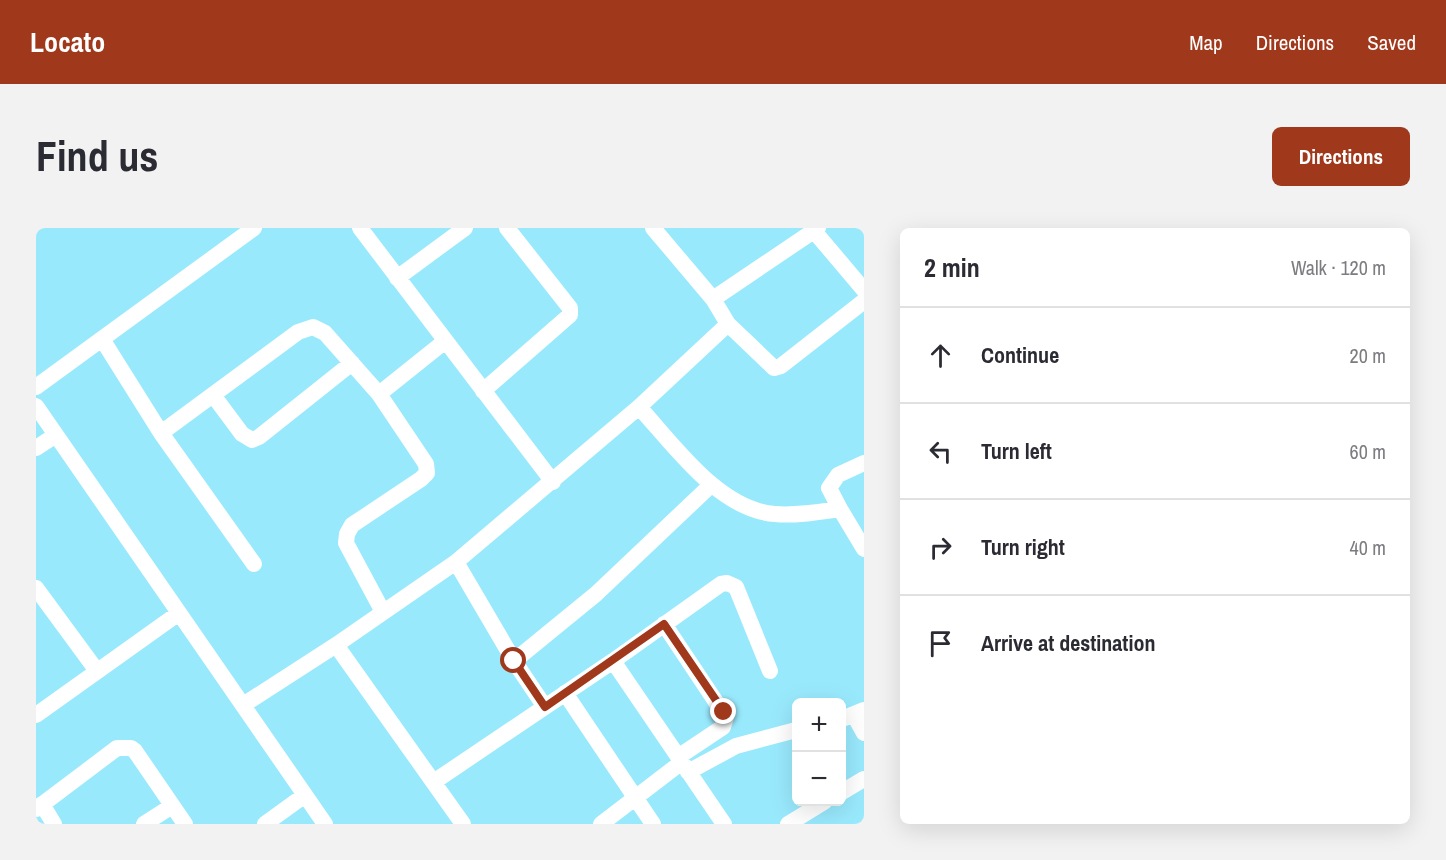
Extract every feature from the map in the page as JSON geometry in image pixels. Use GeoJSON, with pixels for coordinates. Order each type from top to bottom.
{"type":"FeatureCollection","features":[{"type":"Feature","properties":{"kind":"street"},"geometry":{"type":"LineString","coordinates":[[36,387],[254,228]]}},
{"type":"Feature","properties":{"kind":"street"},"geometry":{"type":"LineString","coordinates":[[360,228],[444,342],[553,482]]}},
{"type":"Feature","properties":{"kind":"street"},"geometry":{"type":"LineString","coordinates":[[397,278],[465,228]]}},
{"type":"Feature","properties":{"kind":"street"},"geometry":{"type":"LineString","coordinates":[[483,391],[570,315],[570,308],[507,228]]}},
{"type":"Feature","properties":{"kind":"street"},"geometry":{"type":"LineString","coordinates":[[653,228],[712,299],[728,324],[774,368],[781,366],[864,302]]}},
{"type":"Feature","properties":{"kind":"street"},"geometry":{"type":"LineString","coordinates":[[712,299],[816,230],[864,290]]}},
{"type":"Feature","properties":{"kind":"street"},"geometry":{"type":"LineString","coordinates":[[243,705],[336,645],[456,562],[639,407],[728,324]]}},
{"type":"Feature","properties":{"kind":"street"},"geometry":{"type":"LineString","coordinates":[[161,433],[298,332],[313,327],[325,333],[379,394],[426,464],[427,473],[352,525],[346,534],[346,543],[383,612]]}},
{"type":"Feature","properties":{"kind":"street"},"geometry":{"type":"LineString","coordinates":[[102,339],[161,433],[254,564]]}},
{"type":"Feature","properties":{"kind":"street"},"geometry":{"type":"LineString","coordinates":[[379,394],[444,342]]}},
{"type":"Feature","properties":{"kind":"street"},"geometry":{"type":"LineString","coordinates":[[213,395],[242,434],[252,440],[259,437],[352,363]]}},
{"type":"Feature","properties":{"kind":"street"},"geometry":{"type":"LineString","coordinates":[[36,406],[325,824]]}},
{"type":"Feature","properties":{"kind":"street"},"geometry":{"type":"LineString","coordinates":[[639,407],[711,485],[751,508],[774,514],[840,509]]}},
{"type":"Feature","properties":{"kind":"street"},"geometry":{"type":"LineString","coordinates":[[36,448],[56,435]]}},
{"type":"Feature","properties":{"kind":"street"},"geometry":{"type":"LineString","coordinates":[[864,464],[838,475],[829,488],[864,549]]}},
{"type":"Feature","properties":{"kind":"street"},"geometry":{"type":"LineString","coordinates":[[514,661],[596,594],[711,485]]}},
{"type":"Feature","properties":{"kind":"street"},"geometry":{"type":"LineString","coordinates":[[456,562],[514,661],[545,707]]}},
{"type":"Feature","properties":{"kind":"street"},"geometry":{"type":"LineString","coordinates":[[435,781],[613,661],[721,584],[733,585],[770,671]]}},
{"type":"Feature","properties":{"kind":"street"},"geometry":{"type":"LineString","coordinates":[[36,588],[97,671]]}},
{"type":"Feature","properties":{"kind":"street"},"geometry":{"type":"LineString","coordinates":[[36,715],[179,613]]}},
{"type":"Feature","properties":{"kind":"street"},"geometry":{"type":"LineString","coordinates":[[601,824],[683,764],[723,727],[726,717],[664,624]]}},
{"type":"Feature","properties":{"kind":"street"},"geometry":{"type":"LineString","coordinates":[[336,645],[435,781],[463,824]]}},
{"type":"Feature","properties":{"kind":"street"},"geometry":{"type":"LineString","coordinates":[[613,661],[724,824]]}},
{"type":"Feature","properties":{"kind":"street"},"geometry":{"type":"LineString","coordinates":[[565,693],[653,824]]}},
{"type":"Feature","properties":{"kind":"street"},"geometry":{"type":"LineString","coordinates":[[853,715],[864,733]]}},
{"type":"Feature","properties":{"kind":"street"},"geometry":{"type":"LineString","coordinates":[[683,764],[736,746],[792,731]]}},
{"type":"Feature","properties":{"kind":"street"},"geometry":{"type":"LineString","coordinates":[[54,824],[39,806],[117,748],[124,747],[135,751],[185,824]]}},
{"type":"Feature","properties":{"kind":"street"},"geometry":{"type":"LineString","coordinates":[[846,790],[864,779]]}},
{"type":"Feature","properties":{"kind":"street"},"geometry":{"type":"LineString","coordinates":[[265,824],[305,795]]}},
{"type":"Feature","properties":{"kind":"street"},"geometry":{"type":"LineString","coordinates":[[144,824],[172,806]]}},
{"type":"Feature","properties":{"kind":"street"},"geometry":{"type":"LineString","coordinates":[[788,824],[816,806]]}},
{"type":"Feature","properties":{"kind":"route"},"geometry":{"type":"LineString","coordinates":[[514,661],[545,707],[664,624],[724,712]]}}]}
